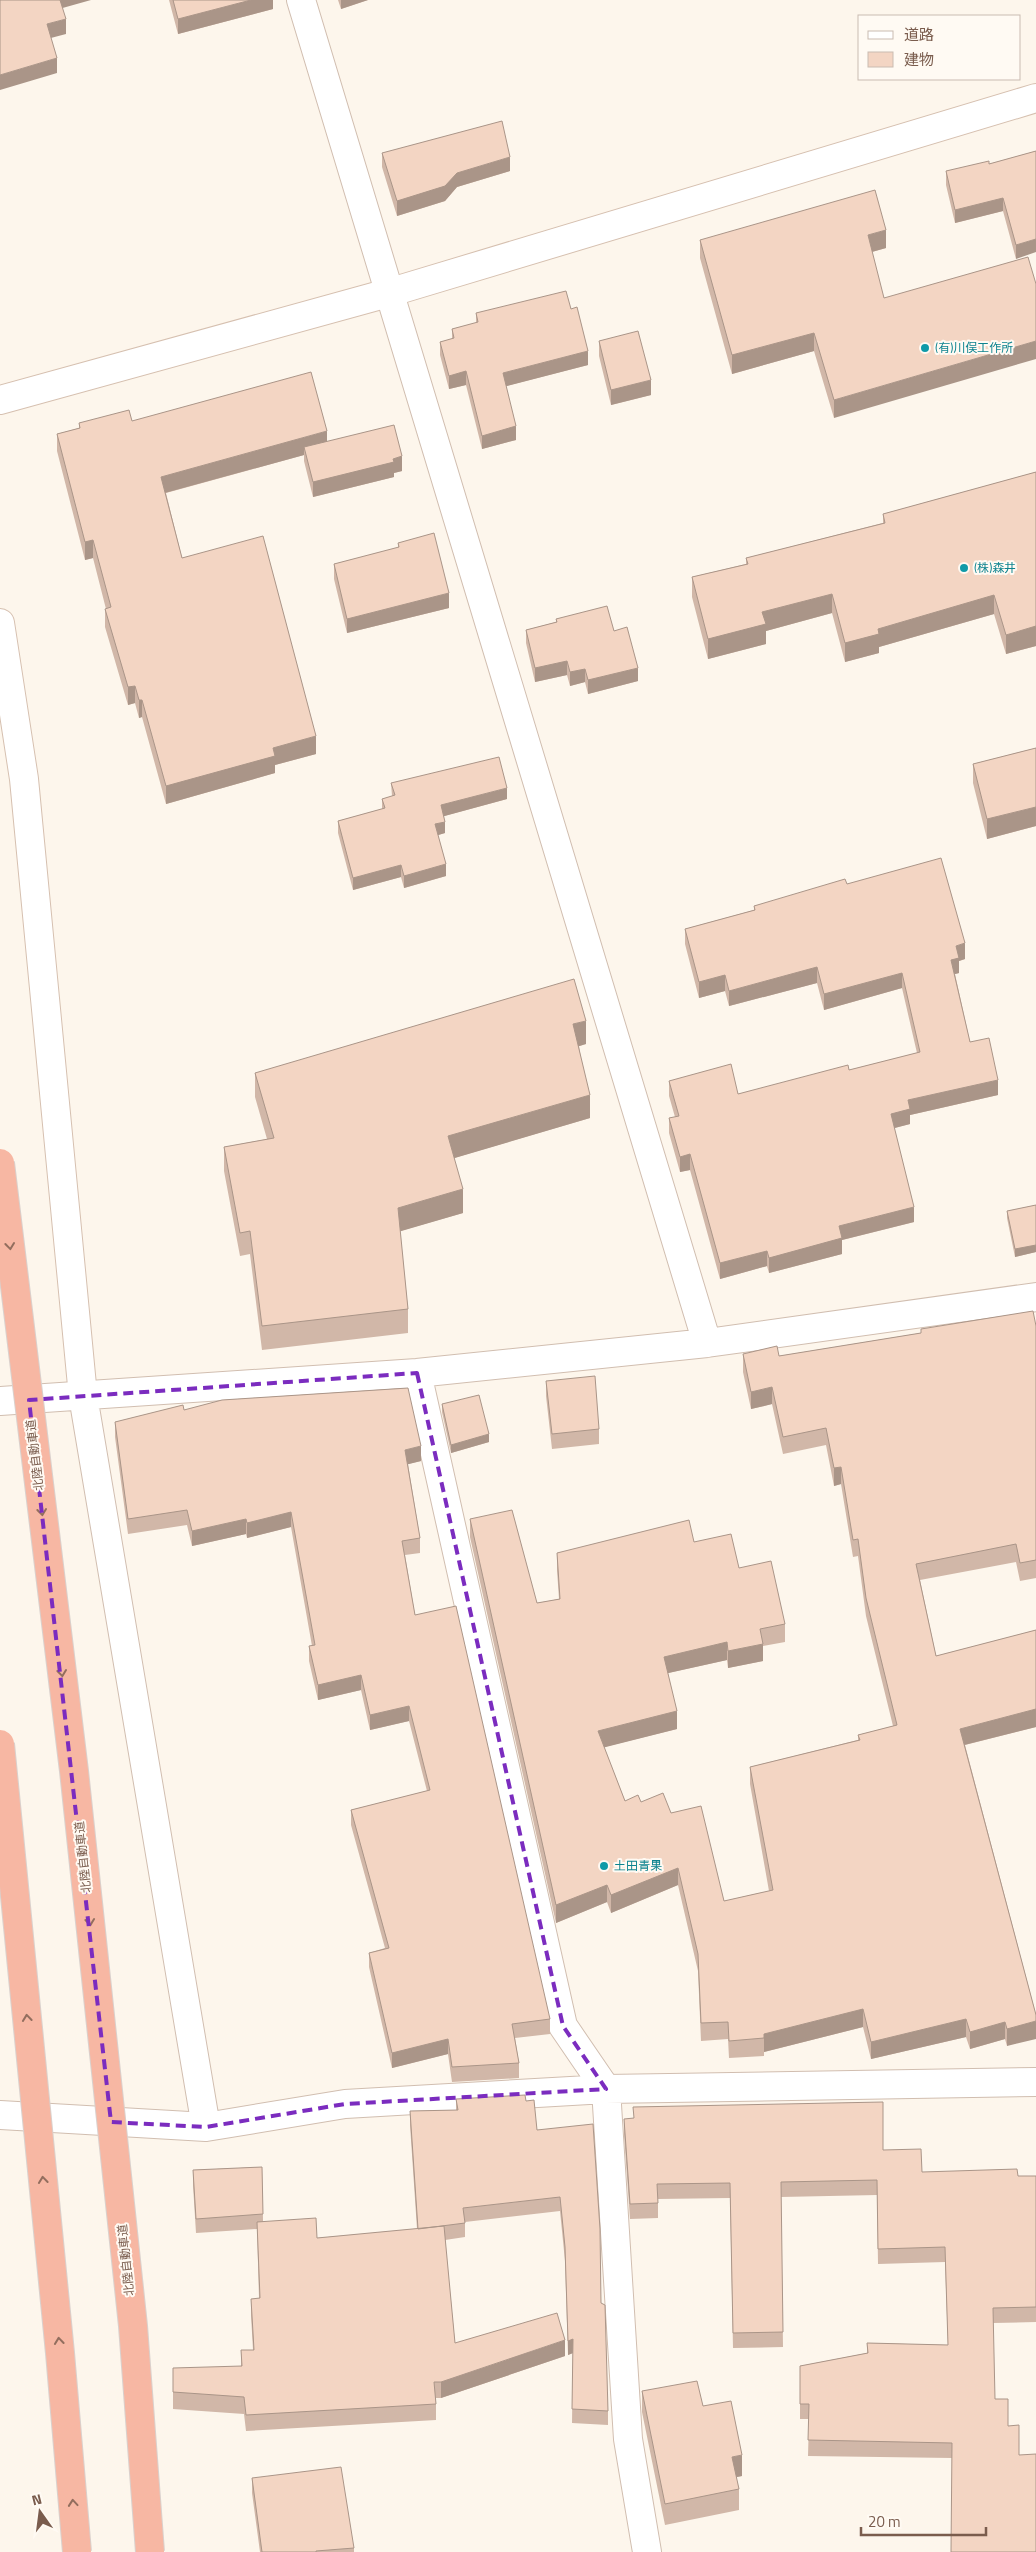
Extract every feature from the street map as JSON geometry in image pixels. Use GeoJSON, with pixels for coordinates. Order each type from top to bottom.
{"type":"FeatureCollection","features":[{"type":"Feature","properties":{"kind":"highway","name":"北陸自動車道"},"geometry":{"type":"LineString","coordinates":[[0,1163],[74,1771],[133,2326],[150,2552]]}},
{"type":"Feature","properties":{"kind":"highway"},"geometry":{"type":"LineString","coordinates":[[0,1744],[60,2353],[77,2552]]}},
{"type":"Feature","properties":{"kind":"street"},"geometry":{"type":"LineString","coordinates":[[301,0],[388,293],[707,1343]]}},
{"type":"Feature","properties":{"kind":"street"},"geometry":{"type":"LineString","coordinates":[[0,400],[388,293],[1036,98]]}},
{"type":"Feature","properties":{"kind":"street"},"geometry":{"type":"LineString","coordinates":[[0,623],[24,779],[83,1396],[206,2127]]}},
{"type":"Feature","properties":{"kind":"street"},"geometry":{"type":"LineString","coordinates":[[0,1401],[417,1373],[707,1343],[1036,1296]]}},
{"type":"Feature","properties":{"kind":"street"},"geometry":{"type":"LineString","coordinates":[[417,1373],[563,2026],[606,2089],[628,2439],[647,2552]]}},
{"type":"Feature","properties":{"kind":"street"},"geometry":{"type":"LineString","coordinates":[[0,2115],[206,2127],[345,2104],[606,2089],[1036,2082]]}},
{"type":"Feature","properties":{"kind":"highlighted area"},"geometry":{"type":"Polygon","coordinates":[[[417,1373],[563,2026],[606,2089],[345,2104],[206,2127],[111,2122],[29,1400],[417,1373]]]}},
{"type":"Feature","properties":{"kind":"building"},"geometry":{"type":"Polygon","coordinates":[[[0,0],[60,0],[66,19],[47,24],[57,58],[0,75],[0,0]]]}},
{"type":"Feature","properties":{"kind":"building"},"geometry":{"type":"Polygon","coordinates":[[[173,0],[251,0],[178,19],[173,0]]]}},
{"type":"Feature","properties":{"kind":"building"},"geometry":{"type":"Polygon","coordinates":[[[502,121],[510,157],[457,173],[445,186],[397,201],[382,153],[502,121]]]}},
{"type":"Feature","properties":{"kind":"building"},"geometry":{"type":"Polygon","coordinates":[[[1036,151],[1036,239],[1016,245],[1003,198],[955,210],[946,171],[989,161],[989,164],[1036,151]]]}},
{"type":"Feature","properties":{"kind":"building"},"geometry":{"type":"Polygon","coordinates":[[[875,190],[886,230],[868,235],[884,298],[1028,257],[1036,284],[1036,341],[834,400],[814,333],[732,355],[700,240],[875,190]]]}},
{"type":"Feature","properties":{"kind":"building"},"geometry":{"type":"Polygon","coordinates":[[[566,291],[571,309],[577,307],[588,351],[503,373],[516,426],[482,436],[466,371],[449,376],[440,342],[454,338],[452,329],[478,322],[476,313],[566,291]]]}},
{"type":"Feature","properties":{"kind":"building"},"geometry":{"type":"Polygon","coordinates":[[[638,331],[651,380],[611,390],[599,341],[638,331]]]}},
{"type":"Feature","properties":{"kind":"building"},"geometry":{"type":"Polygon","coordinates":[[[311,372],[327,431],[161,477],[182,558],[263,536],[316,736],[273,748],[275,756],[166,786],[142,700],[139,700],[135,686],[128,687],[105,609],[111,607],[93,540],[85,542],[57,434],[80,428],[79,423],[129,410],[132,421],[311,372]]]}},
{"type":"Feature","properties":{"kind":"building"},"geometry":{"type":"Polygon","coordinates":[[[394,425],[402,456],[393,459],[394,462],[313,482],[304,447],[394,425]]]}},
{"type":"Feature","properties":{"kind":"building"},"geometry":{"type":"Polygon","coordinates":[[[1036,472],[1036,626],[1006,635],[994,595],[878,629],[879,634],[845,643],[832,594],[762,612],[766,624],[708,639],[692,577],[748,564],[746,558],[885,523],[883,514],[1036,472]]]}},
{"type":"Feature","properties":{"kind":"building"},"geometry":{"type":"Polygon","coordinates":[[[434,533],[449,593],[347,619],[334,564],[399,547],[398,543],[434,533]]]}},
{"type":"Feature","properties":{"kind":"building"},"geometry":{"type":"Polygon","coordinates":[[[607,606],[614,631],[627,627],[638,668],[588,680],[585,669],[570,672],[567,661],[535,668],[526,630],[557,622],[556,619],[607,606]]]}},
{"type":"Feature","properties":{"kind":"building"},"geometry":{"type":"Polygon","coordinates":[[[1036,748],[1036,807],[987,819],[973,764],[1036,748]]]}},
{"type":"Feature","properties":{"kind":"building"},"geometry":{"type":"Polygon","coordinates":[[[499,757],[507,788],[441,805],[445,822],[435,824],[446,864],[404,876],[401,865],[353,878],[338,821],[385,808],[382,799],[395,795],[391,783],[499,757]]]}},
{"type":"Feature","properties":{"kind":"building"},"geometry":{"type":"Polygon","coordinates":[[[941,858],[965,943],[956,946],[959,958],[951,960],[970,1042],[989,1038],[998,1080],[908,1100],[910,1109],[891,1114],[914,1207],[839,1226],[842,1238],[769,1258],[767,1251],[720,1263],[690,1154],[680,1157],[669,1118],[679,1116],[669,1081],[731,1064],[738,1094],[848,1065],[849,1070],[920,1052],[902,973],[824,994],[817,967],[729,991],[725,975],[699,982],[685,929],[755,910],[754,906],[845,879],[847,884],[941,858]]]}},
{"type":"Feature","properties":{"kind":"building"},"geometry":{"type":"Polygon","coordinates":[[[574,979],[586,1021],[573,1024],[590,1095],[448,1136],[463,1189],[398,1208],[408,1309],[262,1326],[250,1231],[240,1233],[224,1147],[274,1138],[255,1073],[574,979]]]}},
{"type":"Feature","properties":{"kind":"building"},"geometry":{"type":"Polygon","coordinates":[[[1036,1205],[1036,1245],[1015,1249],[1007,1211],[1036,1205]]]}},
{"type":"Feature","properties":{"kind":"building"},"geometry":{"type":"Polygon","coordinates":[[[1033,1311],[1036,1326],[1036,1560],[1020,1563],[1016,1544],[916,1564],[936,1656],[1036,1630],[1036,1709],[960,1729],[1036,2015],[1036,2021],[1007,2029],[1005,2022],[970,2032],[966,2019],[871,2042],[863,2009],[764,2034],[764,2038],[729,2041],[728,2022],[701,2023],[698,1954],[678,1868],[611,1895],[607,1885],[556,1905],[470,1519],[512,1510],[537,1603],[560,1599],[557,1553],[689,1520],[694,1542],[731,1534],[739,1568],[771,1561],[785,1624],[760,1629],[763,1644],[728,1651],[727,1642],[664,1657],[677,1711],[598,1731],[625,1801],[638,1795],[641,1802],[663,1793],[671,1813],[701,1806],[724,1901],[773,1890],[750,1767],[860,1740],[858,1735],[897,1725],[866,1598],[858,1539],[853,1540],[841,1467],[834,1468],[826,1428],[783,1437],[772,1387],[751,1392],[743,1354],[777,1346],[779,1356],[921,1333],[921,1329],[1033,1311]]]}},
{"type":"Feature","properties":{"kind":"building"},"geometry":{"type":"Polygon","coordinates":[[[595,1376],[599,1429],[552,1434],[546,1381],[595,1376]]]}},
{"type":"Feature","properties":{"kind":"building"},"geometry":{"type":"Polygon","coordinates":[[[408,1388],[421,1446],[405,1450],[420,1538],[402,1541],[415,1615],[456,1606],[550,2019],[512,2024],[519,2063],[452,2067],[448,2039],[392,2053],[369,1953],[389,1948],[351,1810],[430,1790],[409,1706],[370,1715],[361,1675],[318,1685],[309,1646],[315,1645],[291,1512],[247,1523],[246,1519],[192,1531],[187,1510],[128,1519],[115,1422],[183,1405],[184,1410],[222,1400],[408,1388]]]}},
{"type":"Feature","properties":{"kind":"building"},"geometry":{"type":"Polygon","coordinates":[[[479,1395],[489,1434],[451,1445],[442,1404],[479,1395]]]}},
{"type":"Feature","properties":{"kind":"building"},"geometry":{"type":"Polygon","coordinates":[[[525,2095],[526,2101],[534,2100],[537,2130],[593,2124],[600,2229],[601,2303],[605,2305],[608,2411],[572,2409],[573,2339],[568,2341],[565,2247],[560,2197],[463,2208],[465,2223],[418,2229],[410,2111],[458,2110],[456,2099],[525,2095]]]}},
{"type":"Feature","properties":{"kind":"building"},"geometry":{"type":"Polygon","coordinates":[[[883,2102],[883,2150],[921,2149],[922,2172],[1017,2169],[1018,2176],[1036,2176],[1036,2307],[993,2308],[995,2399],[1008,2399],[1008,2426],[1019,2425],[1019,2455],[1036,2454],[1036,2552],[951,2552],[952,2443],[808,2440],[809,2404],[800,2404],[800,2366],[868,2353],[867,2343],[948,2345],[945,2247],[878,2249],[877,2180],[781,2182],[783,2332],[733,2333],[730,2183],[657,2184],[658,2203],[630,2204],[624,2119],[634,2118],[633,2107],[883,2102]]]}},
{"type":"Feature","properties":{"kind":"building"},"geometry":{"type":"Polygon","coordinates":[[[262,2167],[263,2214],[196,2219],[193,2170],[262,2167]]]}},
{"type":"Feature","properties":{"kind":"building"},"geometry":{"type":"Polygon","coordinates":[[[316,2218],[317,2238],[444,2226],[455,2343],[557,2313],[565,2340],[441,2382],[434,2382],[436,2404],[246,2415],[244,2397],[173,2392],[173,2368],[242,2366],[241,2350],[254,2350],[251,2299],[260,2298],[257,2222],[316,2218]]]}},
{"type":"Feature","properties":{"kind":"building"},"geometry":{"type":"Polygon","coordinates":[[[697,2381],[703,2406],[731,2401],[742,2455],[732,2457],[739,2489],[665,2504],[642,2391],[697,2381]]]}},
{"type":"Feature","properties":{"kind":"building"},"geometry":{"type":"Polygon","coordinates":[[[341,2467],[354,2548],[316,2552],[262,2552],[252,2478],[341,2467]]]}},
{"type":"Feature","properties":{"kind":"place","name":"(有)川俣工作所"},"geometry":{"type":"Point","coordinates":[925,348]}},
{"type":"Feature","properties":{"kind":"place","name":"(株)森井"},"geometry":{"type":"Point","coordinates":[964,568]}},
{"type":"Feature","properties":{"kind":"place","name":"土田青果"},"geometry":{"type":"Point","coordinates":[604,1866]}}]}
